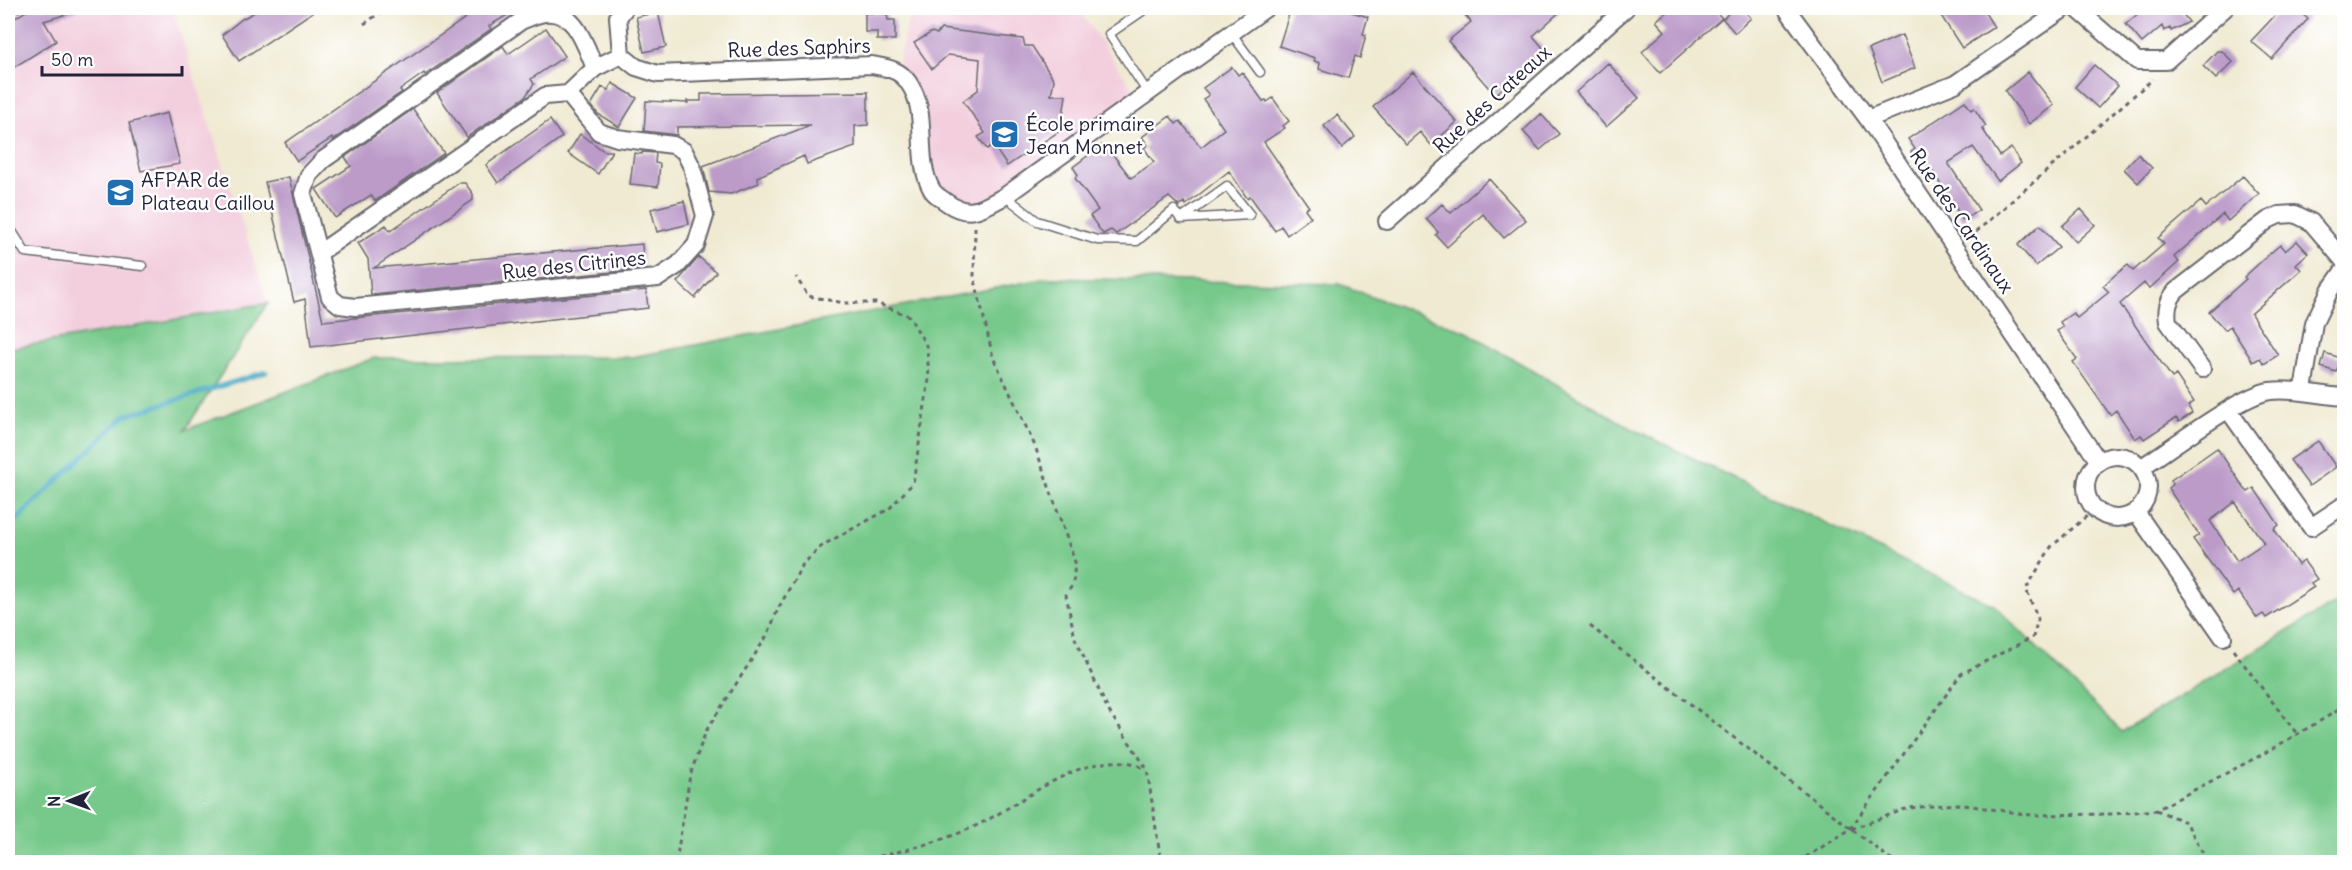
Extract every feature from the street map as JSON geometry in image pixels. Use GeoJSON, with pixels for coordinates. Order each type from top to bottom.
{"type":"FeatureCollection","features":[{"type":"Feature","properties":{"kind":"street"},"geometry":{"type":"LineString","coordinates":[[320,253],[545,96],[568,94],[595,68],[621,55],[618,17],[625,8]]}},
{"type":"Feature","properties":{"kind":"street"},"geometry":{"type":"LineString","coordinates":[[975,212],[1005,196],[1266,8]]}},
{"type":"Feature","properties":{"kind":"street","name":"Rue des Cateaux"},"geometry":{"type":"LineString","coordinates":[[1387,221],[1626,8]]}},
{"type":"Feature","properties":{"kind":"street","name":"Rue des Cardinaux"},"geometry":{"type":"LineString","coordinates":[[1786,8],[1868,119],[2098,462]]}},
{"type":"Feature","properties":{"kind":"street"},"geometry":{"type":"LineString","coordinates":[[1868,119],[1955,84],[2066,8]]}},
{"type":"Feature","properties":{"kind":"street"},"geometry":{"type":"LineString","coordinates":[[2076,8],[2137,62],[2166,61],[2225,8]]}},
{"type":"Feature","properties":{"kind":"street","name":"Rue des Citrines"},"geometry":{"type":"LineString","coordinates":[[568,94],[599,132],[617,138],[673,145],[684,151],[692,167],[705,216],[696,244],[678,265],[658,278],[355,307],[340,305],[330,297],[303,194],[309,175],[323,160],[521,21],[544,13],[560,14],[573,23],[595,68]]}},
{"type":"Feature","properties":{"kind":"street","name":"Rue des Saphirs"},"geometry":{"type":"LineString","coordinates":[[621,55],[636,67],[658,74],[872,65],[896,70],[909,82],[918,102],[924,169],[932,191],[954,208],[975,212]]}},
{"type":"Feature","properties":{"kind":"street"},"geometry":{"type":"LineString","coordinates":[[2202,369],[2168,322],[2166,313],[2170,299],[2176,291],[2259,227],[2280,215],[2295,214],[2311,222],[2344,261]]}},
{"type":"Feature","properties":{"kind":"street"},"geometry":{"type":"LineString","coordinates":[[2303,390],[2314,323],[2330,290],[2344,270]]}},
{"type":"Feature","properties":{"kind":"street"},"geometry":{"type":"LineString","coordinates":[[2142,468],[2229,411],[2261,393],[2303,390],[2344,397]]}},
{"type":"Feature","properties":{"kind":"street"},"geometry":{"type":"LineString","coordinates":[[2229,411],[2311,528],[2344,505]]}},
{"type":"Feature","properties":{"kind":"street"},"geometry":{"type":"LineString","coordinates":[[2121,456],[2132,459],[2142,468],[2148,480],[2146,500],[2136,512],[2119,518],[2103,515],[2095,509],[2088,497],[2086,483],[2098,462],[2109,457],[2121,456]]}},
{"type":"Feature","properties":{"kind":"street"},"geometry":{"type":"LineString","coordinates":[[2136,512],[2223,637]]}},
{"type":"Feature","properties":{"kind":"lane"},"geometry":{"type":"LineString","coordinates":[[1147,8],[1109,34],[1148,93]]}},
{"type":"Feature","properties":{"kind":"lane"},"geometry":{"type":"LineString","coordinates":[[1232,34],[1260,72]]}},
{"type":"Feature","properties":{"kind":"lane"},"geometry":{"type":"LineString","coordinates":[[1227,186],[1250,215],[1192,219],[1180,219],[1227,186]]}},
{"type":"Feature","properties":{"kind":"lane"},"geometry":{"type":"LineString","coordinates":[[1005,196],[1037,221],[1097,240],[1137,242],[1174,210],[1180,219]]}},
{"type":"Feature","properties":{"kind":"lane"},"geometry":{"type":"LineString","coordinates":[[8,225],[25,252],[142,266]]}},
{"type":"Feature","properties":{"kind":"path"},"geometry":{"type":"LineString","coordinates":[[11,8],[15,13],[24,8]]}},
{"type":"Feature","properties":{"kind":"path"},"geometry":{"type":"LineString","coordinates":[[364,24],[387,8]]}},
{"type":"Feature","properties":{"kind":"path"},"geometry":{"type":"LineString","coordinates":[[1956,249],[2155,77],[2166,61]]}},
{"type":"Feature","properties":{"kind":"path"},"geometry":{"type":"LineString","coordinates":[[975,212],[974,276],[993,357],[1035,446],[1075,562],[1073,584],[1066,595],[1075,638],[1108,710],[1147,769],[1161,862]]}},
{"type":"Feature","properties":{"kind":"path"},"geometry":{"type":"LineString","coordinates":[[676,862],[690,775],[706,731],[768,634],[778,609],[803,564],[824,545],[889,509],[913,483],[929,379],[927,347],[909,316],[876,303],[844,303],[808,296],[796,277]]}},
{"type":"Feature","properties":{"kind":"path"},"geometry":{"type":"LineString","coordinates":[[1849,830],[1961,674],[2033,637],[2038,619],[2026,589],[2051,547],[2095,509]]}},
{"type":"Feature","properties":{"kind":"path"},"geometry":{"type":"LineString","coordinates":[[1590,626],[1894,862]]}},
{"type":"Feature","properties":{"kind":"path"},"geometry":{"type":"LineString","coordinates":[[2223,637],[2297,734]]}},
{"type":"Feature","properties":{"kind":"path"},"geometry":{"type":"LineString","coordinates":[[1798,862],[1849,830],[1908,808],[1958,804],[2031,815],[2113,814],[2156,810],[2344,707]]}},
{"type":"Feature","properties":{"kind":"path"},"geometry":{"type":"LineString","coordinates":[[852,862],[940,841],[974,827],[1062,776],[1097,765],[1126,761],[1147,769]]}},
{"type":"Feature","properties":{"kind":"path"},"geometry":{"type":"LineString","coordinates":[[2156,810],[2186,822],[2208,862]]}},
{"type":"Feature","properties":{"kind":"shaded area","name":"AFPAR de Plateau Caillou"},"geometry":{"type":"Polygon","coordinates":[[[8,8],[172,8],[268,303],[8,349],[8,8]]]}},
{"type":"Feature","properties":{"kind":"shaded area","name":"École primaire Jean Monnet"},"geometry":{"type":"Polygon","coordinates":[[[911,8],[1078,8],[1140,99],[975,212],[932,191],[918,102],[896,70],[911,8]]]}},
{"type":"Feature","properties":{"kind":"green space"},"geometry":{"type":"Polygon","coordinates":[[[1048,278],[1339,284],[1467,332],[1631,428],[1994,605],[2122,732],[2344,597],[2344,862],[8,862],[8,349],[268,303],[185,430],[374,358],[632,357],[1048,278]]]}},
{"type":"Feature","properties":{"kind":"building"},"geometry":{"type":"Polygon","coordinates":[[[31,8],[77,8],[77,11],[44,21],[56,41],[8,71],[8,22],[31,8]]]}},
{"type":"Feature","properties":{"kind":"building"},"geometry":{"type":"Polygon","coordinates":[[[262,8],[319,8],[239,61],[222,35],[242,19],[262,8]]]}},
{"type":"Feature","properties":{"kind":"building"},"geometry":{"type":"Polygon","coordinates":[[[480,8],[519,8],[489,26],[491,29],[425,75],[424,73],[400,90],[402,92],[333,140],[332,138],[297,161],[285,143],[480,8]]]}},
{"type":"Feature","properties":{"kind":"building"},"geometry":{"type":"Polygon","coordinates":[[[1291,8],[1339,8],[1368,17],[1360,58],[1355,56],[1348,78],[1319,69],[1320,63],[1314,61],[1315,58],[1279,46],[1291,8]]]}},
{"type":"Feature","properties":{"kind":"building"},"geometry":{"type":"Polygon","coordinates":[[[1474,8],[1564,8],[1533,36],[1545,50],[1495,95],[1448,41],[1471,22],[1465,15],[1474,8]]]}},
{"type":"Feature","properties":{"kind":"building"},"geometry":{"type":"Polygon","coordinates":[[[1671,8],[1712,8],[1722,18],[1660,73],[1642,52],[1665,31],[1656,21],[1671,8]]]}},
{"type":"Feature","properties":{"kind":"building"},"geometry":{"type":"Polygon","coordinates":[[[1733,8],[1742,8],[1751,18],[1735,33],[1723,19],[1733,8]]]}},
{"type":"Feature","properties":{"kind":"building"},"geometry":{"type":"Polygon","coordinates":[[[1936,8],[1982,8],[1994,27],[1962,48],[1936,8]]]}},
{"type":"Feature","properties":{"kind":"building"},"geometry":{"type":"Polygon","coordinates":[[[2145,8],[2178,8],[2189,22],[2171,31],[2170,28],[2164,31],[2162,26],[2142,43],[2126,24],[2145,8]]]}},
{"type":"Feature","properties":{"kind":"building"},"geometry":{"type":"Polygon","coordinates":[[[2282,8],[2295,8],[2308,19],[2272,59],[2251,41],[2282,8]]]}},
{"type":"Feature","properties":{"kind":"building"},"geometry":{"type":"Polygon","coordinates":[[[658,12],[666,47],[644,52],[636,17],[658,12]]]}},
{"type":"Feature","properties":{"kind":"building"},"geometry":{"type":"Polygon","coordinates":[[[865,13],[887,14],[888,20],[895,20],[895,40],[877,40],[877,32],[865,32],[865,13]]]}},
{"type":"Feature","properties":{"kind":"building"},"geometry":{"type":"Polygon","coordinates":[[[546,28],[565,56],[531,79],[534,84],[525,97],[467,137],[437,93],[503,46],[508,54],[546,28]]]}},
{"type":"Feature","properties":{"kind":"building"},"geometry":{"type":"Polygon","coordinates":[[[941,29],[1023,39],[1025,46],[1032,46],[1054,80],[1051,95],[1066,95],[1061,130],[1007,166],[993,145],[987,149],[978,137],[985,133],[963,101],[978,90],[980,59],[948,55],[932,69],[914,43],[932,32],[937,34],[941,29]]]}},
{"type":"Feature","properties":{"kind":"building"},"geometry":{"type":"Polygon","coordinates":[[[1902,35],[1915,68],[1882,82],[1869,49],[1902,35]]]}},
{"type":"Feature","properties":{"kind":"building"},"geometry":{"type":"Polygon","coordinates":[[[2217,51],[2222,51],[2233,62],[2216,79],[2203,66],[2217,51]]]}},
{"type":"Feature","properties":{"kind":"building"},"geometry":{"type":"Polygon","coordinates":[[[1608,63],[1639,98],[1606,127],[1576,92],[1608,63]]]}},
{"type":"Feature","properties":{"kind":"building"},"geometry":{"type":"Polygon","coordinates":[[[2094,65],[2118,86],[2098,108],[2075,87],[2094,65]]]}},
{"type":"Feature","properties":{"kind":"building"},"geometry":{"type":"Polygon","coordinates":[[[1232,67],[1238,75],[1242,72],[1263,101],[1267,102],[1273,98],[1289,121],[1283,126],[1285,128],[1264,142],[1309,207],[1305,209],[1311,217],[1287,235],[1281,226],[1275,231],[1250,196],[1247,198],[1229,171],[1186,205],[1184,202],[1179,206],[1169,197],[1116,234],[1111,230],[1103,234],[1090,216],[1098,210],[1075,178],[1078,175],[1073,167],[1102,145],[1108,153],[1110,151],[1131,178],[1154,162],[1144,148],[1148,145],[1142,137],[1170,116],[1176,124],[1180,121],[1201,147],[1224,129],[1203,99],[1209,95],[1203,88],[1232,67]]]}},
{"type":"Feature","properties":{"kind":"building"},"geometry":{"type":"Polygon","coordinates":[[[1413,72],[1457,122],[1431,145],[1420,132],[1406,144],[1373,107],[1413,72]]]}},
{"type":"Feature","properties":{"kind":"building"},"geometry":{"type":"Polygon","coordinates":[[[2028,72],[2054,105],[2029,124],[2005,91],[2028,72]]]}},
{"type":"Feature","properties":{"kind":"building"},"geometry":{"type":"Polygon","coordinates":[[[612,83],[637,98],[619,127],[598,114],[591,105],[602,87],[608,90],[612,83]]]}},
{"type":"Feature","properties":{"kind":"building"},"geometry":{"type":"Polygon","coordinates":[[[868,92],[868,125],[855,126],[855,147],[807,164],[804,156],[757,177],[759,183],[731,194],[709,192],[703,166],[811,125],[677,127],[677,135],[644,131],[646,101],[688,103],[687,101],[701,101],[701,94],[868,92]]]}},
{"type":"Feature","properties":{"kind":"building"},"geometry":{"type":"Polygon","coordinates":[[[1965,101],[1971,110],[1974,108],[1986,126],[1982,128],[2000,156],[2011,148],[2021,163],[1998,181],[1973,147],[1948,163],[1979,210],[1963,220],[1929,166],[1924,169],[1911,152],[1915,149],[1908,139],[1965,101]]]}},
{"type":"Feature","properties":{"kind":"building"},"geometry":{"type":"Polygon","coordinates":[[[413,109],[444,153],[375,201],[371,195],[335,218],[316,189],[351,166],[345,157],[413,109]]]}},
{"type":"Feature","properties":{"kind":"building"},"geometry":{"type":"Polygon","coordinates":[[[167,113],[180,164],[141,171],[129,123],[167,113]]]}},
{"type":"Feature","properties":{"kind":"building"},"geometry":{"type":"Polygon","coordinates":[[[1541,114],[1559,134],[1540,150],[1523,131],[1541,114]]]}},
{"type":"Feature","properties":{"kind":"building"},"geometry":{"type":"Polygon","coordinates":[[[1337,115],[1355,137],[1342,148],[1324,126],[1337,115]]]}},
{"type":"Feature","properties":{"kind":"building"},"geometry":{"type":"Polygon","coordinates":[[[550,120],[562,137],[498,183],[486,165],[550,120]]]}},
{"type":"Feature","properties":{"kind":"building"},"geometry":{"type":"Polygon","coordinates":[[[580,134],[604,151],[612,151],[598,174],[568,153],[580,134]]]}},
{"type":"Feature","properties":{"kind":"building"},"geometry":{"type":"Polygon","coordinates":[[[642,152],[656,153],[655,163],[660,164],[658,187],[630,184],[634,153],[642,154],[642,152]]]}},
{"type":"Feature","properties":{"kind":"building"},"geometry":{"type":"Polygon","coordinates":[[[2138,154],[2152,168],[2138,183],[2124,169],[2138,154]]]}},
{"type":"Feature","properties":{"kind":"building"},"geometry":{"type":"Polygon","coordinates":[[[2243,176],[2259,194],[2228,221],[2223,214],[2174,257],[2179,262],[2149,289],[2144,283],[2120,304],[2172,378],[2176,375],[2194,402],[2188,406],[2192,413],[2179,422],[2176,418],[2144,439],[2141,435],[2135,439],[2116,410],[2110,415],[2073,362],[2077,359],[2057,331],[2063,327],[2060,322],[2073,313],[2077,318],[2109,292],[2103,286],[2115,275],[2128,265],[2133,271],[2164,244],[2158,238],[2181,218],[2201,201],[2206,207],[2243,176]]]}},
{"type":"Feature","properties":{"kind":"building"},"geometry":{"type":"Polygon","coordinates":[[[289,177],[323,321],[646,290],[648,308],[311,347],[305,299],[294,302],[265,182],[289,177]]]}},
{"type":"Feature","properties":{"kind":"building"},"geometry":{"type":"Polygon","coordinates":[[[1489,179],[1526,220],[1504,238],[1483,214],[1447,247],[1436,235],[1438,232],[1426,219],[1442,204],[1451,213],[1489,179]]]}},
{"type":"Feature","properties":{"kind":"building"},"geometry":{"type":"Polygon","coordinates":[[[459,183],[465,183],[473,194],[473,200],[374,268],[642,244],[644,269],[371,295],[368,259],[358,243],[386,225],[390,231],[459,183]]]}},
{"type":"Feature","properties":{"kind":"building"},"geometry":{"type":"Polygon","coordinates":[[[684,201],[689,224],[657,232],[651,209],[684,201]]]}},
{"type":"Feature","properties":{"kind":"building"},"geometry":{"type":"Polygon","coordinates":[[[2081,209],[2095,225],[2076,242],[2062,226],[2081,209]]]}},
{"type":"Feature","properties":{"kind":"building"},"geometry":{"type":"Polygon","coordinates":[[[2040,225],[2059,247],[2036,266],[2018,245],[2040,225]]]}},
{"type":"Feature","properties":{"kind":"building"},"geometry":{"type":"Polygon","coordinates":[[[2297,241],[2308,253],[2296,264],[2301,270],[2251,314],[2278,355],[2264,364],[2260,358],[2253,362],[2230,326],[2225,330],[2209,312],[2280,245],[2285,251],[2297,241]]]}},
{"type":"Feature","properties":{"kind":"building"},"geometry":{"type":"Polygon","coordinates":[[[699,257],[716,272],[695,298],[677,282],[699,257]]]}},
{"type":"Feature","properties":{"kind":"building"},"geometry":{"type":"Polygon","coordinates":[[[2325,353],[2341,358],[2336,372],[2321,367],[2325,353]]]}},
{"type":"Feature","properties":{"kind":"building"},"geometry":{"type":"Polygon","coordinates":[[[2318,441],[2336,467],[2309,486],[2290,460],[2318,441]]]}},
{"type":"Feature","properties":{"kind":"building"},"geometry":{"type":"Polygon","coordinates":[[[2217,448],[2244,488],[2248,492],[2254,488],[2279,525],[2274,529],[2298,565],[2304,561],[2317,579],[2311,583],[2314,587],[2266,618],[2263,614],[2257,618],[2238,591],[2233,595],[2193,539],[2199,535],[2168,488],[2173,484],[2171,480],[2217,448]],[[2235,502],[2210,521],[2237,561],[2264,543],[2235,502]]]}},
{"type":"Feature","properties":{"kind":"waterway"},"geometry":{"type":"LineString","coordinates":[[8,528],[125,416],[266,372]]}},
{"type":"Feature","properties":{"kind":"place","name":"École primaire Jean Monnet"},"geometry":{"type":"Point","coordinates":[1005,135]}},
{"type":"Feature","properties":{"kind":"place","name":"AFPAR de Plateau Caillou"},"geometry":{"type":"Point","coordinates":[120,192]}}]}
